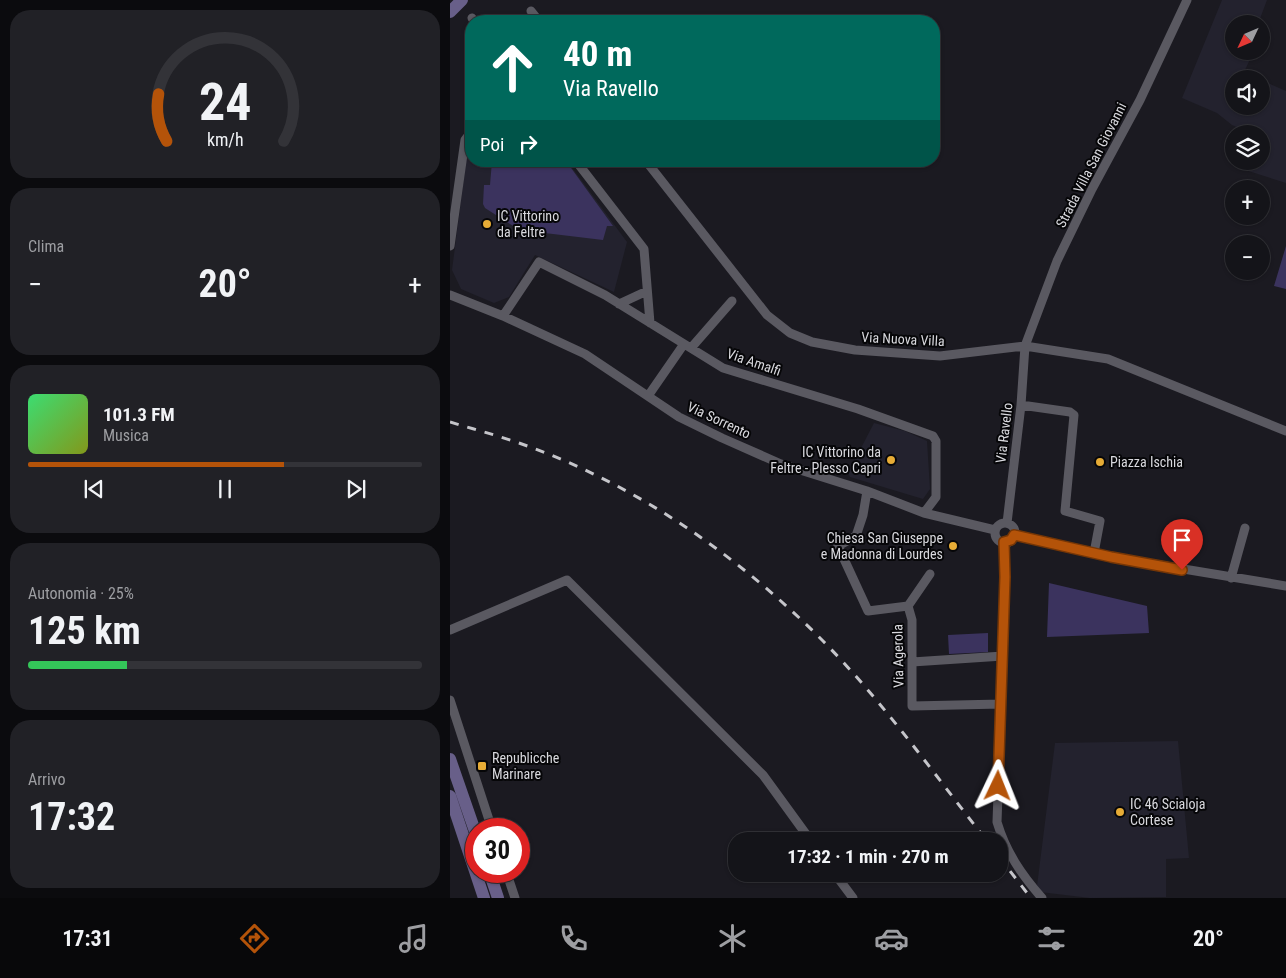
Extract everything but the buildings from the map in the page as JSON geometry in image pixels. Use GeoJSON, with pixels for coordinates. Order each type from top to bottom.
{"type":"FeatureCollection","features":[{"type":"Feature","properties":{"kind":"main road"},"geometry":{"type":"LineString","coordinates":[[450,12],[462,0]]}},
{"type":"Feature","properties":{"kind":"main road"},"geometry":{"type":"LineString","coordinates":[[450,758],[471,818]]}},
{"type":"Feature","properties":{"kind":"main road"},"geometry":{"type":"LineString","coordinates":[[450,796],[484,898]]}},
{"type":"Feature","properties":{"kind":"main road"},"geometry":{"type":"LineString","coordinates":[[493,883],[498,898]]}},
{"type":"Feature","properties":{"kind":"street","name":"Strada Villa San Giovanni"},"geometry":{"type":"LineString","coordinates":[[1025,346],[1057,261],[1092,189],[1140,100],[1187,0]]}},
{"type":"Feature","properties":{"kind":"street"},"geometry":{"type":"LineString","coordinates":[[531,11],[534,15]]}},
{"type":"Feature","properties":{"kind":"street"},"geometry":{"type":"LineString","coordinates":[[450,246],[465,140]]}},
{"type":"Feature","properties":{"kind":"street"},"geometry":{"type":"LineString","coordinates":[[581,167],[644,249],[650,324]]}},
{"type":"Feature","properties":{"kind":"street","name":"Via Nuova Villa"},"geometry":{"type":"LineString","coordinates":[[651,167],[762,308],[790,333],[812,342],[855,350],[940,356],[1025,346],[1108,359],[1286,431]]}},
{"type":"Feature","properties":{"kind":"street","name":"Via Amalfi"},"geometry":{"type":"LineString","coordinates":[[503,316],[539,262],[619,304],[737,374],[858,408],[933,436],[936,441],[936,497],[924,513]]}},
{"type":"Feature","properties":{"kind":"street"},"geometry":{"type":"LineString","coordinates":[[619,304],[647,291]]}},
{"type":"Feature","properties":{"kind":"street","name":"Via Sorrento"},"geometry":{"type":"LineString","coordinates":[[450,295],[503,316],[585,354],[678,417],[782,464],[867,491],[924,513],[995,530]]}},
{"type":"Feature","properties":{"kind":"street"},"geometry":{"type":"LineString","coordinates":[[648,396],[688,346],[732,301]]}},
{"type":"Feature","properties":{"kind":"street","name":"Via Ravello"},"geometry":{"type":"LineString","coordinates":[[1007,523],[1021,405],[1025,346]]}},
{"type":"Feature","properties":{"kind":"street"},"geometry":{"type":"LineString","coordinates":[[1021,405],[1070,412],[1074,416],[1065,511],[1100,521],[1094,554]]}},
{"type":"Feature","properties":{"kind":"street"},"geometry":{"type":"LineString","coordinates":[[867,491],[863,515],[856,536],[838,546],[868,611],[908,606],[930,574]]}},
{"type":"Feature","properties":{"kind":"street"},"geometry":{"type":"LineString","coordinates":[[1007,523],[1013,528],[1014,535],[1011,540],[1004,542],[996,538],[995,530],[999,524],[1007,523]]}},
{"type":"Feature","properties":{"kind":"street"},"geometry":{"type":"LineString","coordinates":[[1232,578],[1245,528]]}},
{"type":"Feature","properties":{"kind":"street"},"geometry":{"type":"LineString","coordinates":[[1014,535],[1094,554],[1286,586]]}},
{"type":"Feature","properties":{"kind":"street"},"geometry":{"type":"LineString","coordinates":[[1004,542],[1003,656],[997,822],[1004,844],[1018,870],[1042,898]]}},
{"type":"Feature","properties":{"kind":"street"},"geometry":{"type":"LineString","coordinates":[[450,630],[567,580],[762,775],[804,832]]}},
{"type":"Feature","properties":{"kind":"street","name":"Via Agerola"},"geometry":{"type":"LineString","coordinates":[[908,606],[912,620],[912,706],[1001,704]]}},
{"type":"Feature","properties":{"kind":"street"},"geometry":{"type":"LineString","coordinates":[[912,662],[1003,656]]}},
{"type":"Feature","properties":{"kind":"street"},"geometry":{"type":"LineString","coordinates":[[450,700],[488,818]]}},
{"type":"Feature","properties":{"kind":"street"},"geometry":{"type":"LineString","coordinates":[[841,882],[853,898]]}},
{"type":"Feature","properties":{"kind":"street"},"geometry":{"type":"LineString","coordinates":[[510,883],[515,898]]}},
{"type":"Feature","properties":{"kind":"shaded area"},"geometry":{"type":"Polygon","coordinates":[[[1222,0],[1267,0],[1261,15],[1225,15],[1225,60],[1250,60],[1245,70],[1225,70],[1225,115],[1270,115],[1270,84],[1286,91],[1286,183],[1245,170],[1270,170],[1270,125],[1232,125],[1217,113],[1182,98],[1222,0]]]}},
{"type":"Feature","properties":{"kind":"shaded area"},"geometry":{"type":"Polygon","coordinates":[[[465,167],[571,167],[627,242],[614,292],[535,255],[509,297],[494,303],[461,289],[452,270],[465,167]]]}},
{"type":"Feature","properties":{"kind":"shaded area"},"geometry":{"type":"Polygon","coordinates":[[[492,167],[570,167],[613,226],[607,226],[603,240],[528,231],[522,228],[519,234],[516,232],[518,229],[485,208],[483,204],[484,185],[490,185],[492,167]]]}},
{"type":"Feature","properties":{"kind":"shaded area"},"geometry":{"type":"Polygon","coordinates":[[[1286,246],[1286,289],[1274,286],[1286,246]]]}},
{"type":"Feature","properties":{"kind":"shaded area"},"geometry":{"type":"Polygon","coordinates":[[[874,423],[905,431],[927,441],[930,489],[923,499],[850,477],[848,473],[874,423]]]}},
{"type":"Feature","properties":{"kind":"shaded area"},"geometry":{"type":"Polygon","coordinates":[[[1049,583],[1147,606],[1149,633],[1047,637],[1049,583]]]}},
{"type":"Feature","properties":{"kind":"shaded area"},"geometry":{"type":"Polygon","coordinates":[[[988,633],[988,652],[949,654],[948,635],[988,633]]]}},
{"type":"Feature","properties":{"kind":"shaded area"},"geometry":{"type":"Polygon","coordinates":[[[1178,741],[1189,858],[1166,859],[1166,897],[1090,898],[1040,892],[1037,886],[1055,743],[1178,741]]]}},
{"type":"Feature","properties":{"kind":"railway"},"geometry":{"type":"LineString","coordinates":[[450,422],[519,443],[562,459],[643,501],[720,551],[791,610],[846,665],[888,714],[980,832]]}},
{"type":"Feature","properties":{"kind":"railway"},"geometry":{"type":"LineString","coordinates":[[1008,869],[1031,898]]}},
{"type":"Feature","properties":{"kind":"place","name":"IC Vittorino da Feltre"},"geometry":{"type":"Point","coordinates":[487,224]}},
{"type":"Feature","properties":{"kind":"place","name":"IC Vittorino da Feltre - Plesso Capri"},"geometry":{"type":"Point","coordinates":[891,460]}},
{"type":"Feature","properties":{"kind":"place","name":"Piazza Ischia"},"geometry":{"type":"Point","coordinates":[1100,462]}},
{"type":"Feature","properties":{"kind":"place","name":"Chiesa San Giuseppe e Madonna di Lourdes"},"geometry":{"type":"Point","coordinates":[953,546]}},
{"type":"Feature","properties":{"kind":"place","name":"Republicche Marinare"},"geometry":{"type":"Point","coordinates":[482,766]}},
{"type":"Feature","properties":{"kind":"place","name":"IC 46 Scialoja Cortese"},"geometry":{"type":"Point","coordinates":[1120,812]}},
{"type":"Feature","properties":{"kind":"route"},"geometry":{"type":"LineString","coordinates":[[998,786],[1005,577],[1004,542],[1011,540],[1014,535],[1111,557],[1182,570]]}}]}
